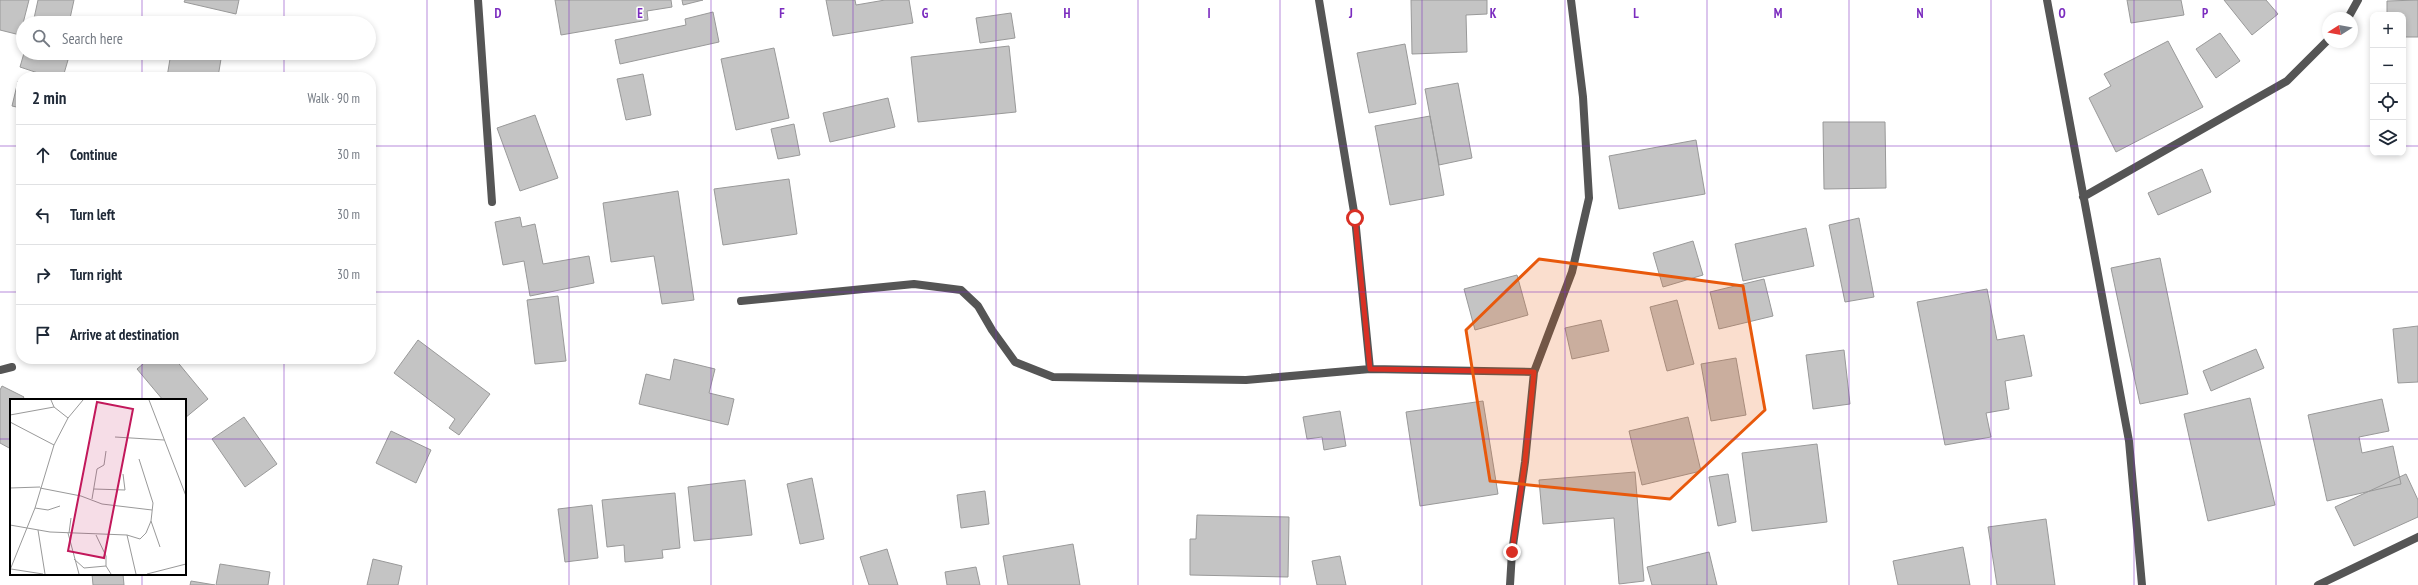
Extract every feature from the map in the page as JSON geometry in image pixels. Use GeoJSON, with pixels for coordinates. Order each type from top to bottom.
{"type":"FeatureCollection","features":[{"type":"Feature","properties":{"kind":"street"},"geometry":{"type":"LineString","coordinates":[[478,0],[492,202]]}},
{"type":"Feature","properties":{"kind":"street"},"geometry":{"type":"LineString","coordinates":[[1319,0],[1355,218],[1370,369]]}},
{"type":"Feature","properties":{"kind":"street"},"geometry":{"type":"LineString","coordinates":[[1510,585],[1512,552],[1525,462],[1534,372],[1572,272],[1589,198],[1583,97],[1571,0]]}},
{"type":"Feature","properties":{"kind":"street"},"geometry":{"type":"LineString","coordinates":[[2047,0],[2129,441],[2142,585]]}},
{"type":"Feature","properties":{"kind":"street"},"geometry":{"type":"LineString","coordinates":[[2351,12],[2358,0]]}},
{"type":"Feature","properties":{"kind":"street"},"geometry":{"type":"LineString","coordinates":[[2083,197],[2287,81],[2322,46]]}},
{"type":"Feature","properties":{"kind":"street"},"geometry":{"type":"LineString","coordinates":[[741,301],[914,284],[961,290],[978,306],[992,330],[1015,362],[1053,377],[1246,380],[1370,369],[1534,372]]}},
{"type":"Feature","properties":{"kind":"street"},"geometry":{"type":"LineString","coordinates":[[0,370],[12,367]]}},
{"type":"Feature","properties":{"kind":"street"},"geometry":{"type":"LineString","coordinates":[[2318,585],[2418,537]]}},
{"type":"Feature","properties":{"kind":"highlighted area"},"geometry":{"type":"Polygon","coordinates":[[[1539,259],[1743,286],[1765,410],[1670,499],[1490,481],[1466,330],[1539,259]]]}},
{"type":"Feature","properties":{"kind":"building"},"geometry":{"type":"Polygon","coordinates":[[[0,0],[29,0],[25,16],[16,16],[16,34],[0,30],[0,0]]]}},
{"type":"Feature","properties":{"kind":"building"},"geometry":{"type":"Polygon","coordinates":[[[38,0],[74,0],[71,16],[35,16],[38,0]]]}},
{"type":"Feature","properties":{"kind":"building"},"geometry":{"type":"Polygon","coordinates":[[[185,0],[239,0],[236,14],[184,2],[185,0]]]}},
{"type":"Feature","properties":{"kind":"building"},"geometry":{"type":"Polygon","coordinates":[[[555,0],[671,0],[672,7],[647,11],[648,20],[561,35],[555,0]]]}},
{"type":"Feature","properties":{"kind":"building"},"geometry":{"type":"Polygon","coordinates":[[[682,0],[703,0],[683,5],[682,0]]]}},
{"type":"Feature","properties":{"kind":"building"},"geometry":{"type":"Polygon","coordinates":[[[826,0],[855,0],[856,5],[885,0],[909,0],[913,23],[833,36],[826,0]]]}},
{"type":"Feature","properties":{"kind":"building"},"geometry":{"type":"Polygon","coordinates":[[[1411,0],[1487,0],[1487,14],[1466,15],[1467,52],[1412,54],[1411,0]]]}},
{"type":"Feature","properties":{"kind":"building"},"geometry":{"type":"Polygon","coordinates":[[[2127,0],[2181,0],[2184,15],[2131,23],[2127,0]]]}},
{"type":"Feature","properties":{"kind":"building"},"geometry":{"type":"Polygon","coordinates":[[[2224,0],[2266,0],[2278,14],[2252,35],[2224,0]]]}},
{"type":"Feature","properties":{"kind":"building"},"geometry":{"type":"Polygon","coordinates":[[[2418,0],[2418,37],[2406,37],[2406,12],[2387,12],[2387,1],[2418,0]]]}},
{"type":"Feature","properties":{"kind":"building"},"geometry":{"type":"Polygon","coordinates":[[[713,12],[719,42],[620,64],[615,40],[686,25],[685,19],[713,12]]]}},
{"type":"Feature","properties":{"kind":"building"},"geometry":{"type":"Polygon","coordinates":[[[1011,13],[1015,38],[980,43],[976,18],[1011,13]]]}},
{"type":"Feature","properties":{"kind":"building"},"geometry":{"type":"Polygon","coordinates":[[[2220,33],[2240,61],[2216,78],[2196,49],[2220,33]]]}},
{"type":"Feature","properties":{"kind":"building"},"geometry":{"type":"Polygon","coordinates":[[[2168,41],[2203,107],[2116,152],[2089,98],[2111,86],[2104,74],[2168,41]]]}},
{"type":"Feature","properties":{"kind":"building"},"geometry":{"type":"Polygon","coordinates":[[[1405,44],[1416,104],[1369,113],[1357,53],[1405,44]]]}},
{"type":"Feature","properties":{"kind":"building"},"geometry":{"type":"Polygon","coordinates":[[[1009,46],[1016,112],[918,122],[911,57],[1009,46]]]}},
{"type":"Feature","properties":{"kind":"building"},"geometry":{"type":"Polygon","coordinates":[[[774,48],[789,118],[736,130],[721,59],[774,48]]]}},
{"type":"Feature","properties":{"kind":"building"},"geometry":{"type":"Polygon","coordinates":[[[22,60],[68,60],[64,72],[35,72],[20,67],[22,60]]]}},
{"type":"Feature","properties":{"kind":"building"},"geometry":{"type":"Polygon","coordinates":[[[170,60],[221,60],[219,72],[168,72],[170,60]]]}},
{"type":"Feature","properties":{"kind":"building"},"geometry":{"type":"Polygon","coordinates":[[[643,74],[651,115],[626,120],[617,79],[643,74]]]}},
{"type":"Feature","properties":{"kind":"building"},"geometry":{"type":"Polygon","coordinates":[[[1458,83],[1472,158],[1439,165],[1425,89],[1458,83]]]}},
{"type":"Feature","properties":{"kind":"building"},"geometry":{"type":"Polygon","coordinates":[[[16,89],[16,107],[12,106],[16,89]]]}},
{"type":"Feature","properties":{"kind":"building"},"geometry":{"type":"Polygon","coordinates":[[[888,98],[895,127],[830,142],[823,113],[888,98]]]}},
{"type":"Feature","properties":{"kind":"building"},"geometry":{"type":"Polygon","coordinates":[[[535,115],[558,178],[520,191],[497,128],[535,115]]]}},
{"type":"Feature","properties":{"kind":"building"},"geometry":{"type":"Polygon","coordinates":[[[1430,116],[1444,195],[1390,205],[1375,126],[1430,116]]]}},
{"type":"Feature","properties":{"kind":"building"},"geometry":{"type":"Polygon","coordinates":[[[1823,122],[1885,122],[1886,188],[1824,189],[1823,122]]]}},
{"type":"Feature","properties":{"kind":"building"},"geometry":{"type":"Polygon","coordinates":[[[794,124],[800,155],[778,159],[771,129],[794,124]]]}},
{"type":"Feature","properties":{"kind":"building"},"geometry":{"type":"Polygon","coordinates":[[[1696,140],[1705,194],[1619,209],[1609,156],[1696,140]]]}},
{"type":"Feature","properties":{"kind":"building"},"geometry":{"type":"Polygon","coordinates":[[[2202,169],[2211,192],[2158,215],[2148,193],[2202,169]]]}},
{"type":"Feature","properties":{"kind":"building"},"geometry":{"type":"Polygon","coordinates":[[[789,179],[797,234],[723,245],[714,189],[789,179]]]}},
{"type":"Feature","properties":{"kind":"building"},"geometry":{"type":"Polygon","coordinates":[[[678,191],[694,300],[662,304],[654,256],[611,262],[603,203],[678,191]]]}},
{"type":"Feature","properties":{"kind":"building"},"geometry":{"type":"Polygon","coordinates":[[[520,217],[522,227],[535,224],[543,264],[589,256],[594,283],[530,296],[524,261],[503,265],[495,222],[520,217]]]}},
{"type":"Feature","properties":{"kind":"building"},"geometry":{"type":"Polygon","coordinates":[[[1859,218],[1874,297],[1845,302],[1829,225],[1859,218]]]}},
{"type":"Feature","properties":{"kind":"building"},"geometry":{"type":"Polygon","coordinates":[[[1806,228],[1814,266],[1743,281],[1735,244],[1806,228]]]}},
{"type":"Feature","properties":{"kind":"building"},"geometry":{"type":"Polygon","coordinates":[[[1693,241],[1703,275],[1663,287],[1653,253],[1693,241]]]}},
{"type":"Feature","properties":{"kind":"building"},"geometry":{"type":"Polygon","coordinates":[[[2160,258],[2188,394],[2140,404],[2111,268],[2160,258]]]}},
{"type":"Feature","properties":{"kind":"building"},"geometry":{"type":"Polygon","coordinates":[[[1517,275],[1528,315],[1475,330],[1464,289],[1517,275]]]}},
{"type":"Feature","properties":{"kind":"building"},"geometry":{"type":"Polygon","coordinates":[[[1764,279],[1773,316],[1719,329],[1710,292],[1764,279]]]}},
{"type":"Feature","properties":{"kind":"building"},"geometry":{"type":"Polygon","coordinates":[[[1987,289],[1997,340],[2024,335],[2032,376],[2005,381],[2009,409],[1986,413],[1991,437],[1945,445],[1917,302],[1987,289]]]}},
{"type":"Feature","properties":{"kind":"building"},"geometry":{"type":"Polygon","coordinates":[[[558,296],[566,361],[535,364],[527,300],[558,296]]]}},
{"type":"Feature","properties":{"kind":"building"},"geometry":{"type":"Polygon","coordinates":[[[1677,300],[1694,364],[1667,371],[1650,307],[1677,300]]]}},
{"type":"Feature","properties":{"kind":"building"},"geometry":{"type":"Polygon","coordinates":[[[1601,320],[1609,351],[1572,359],[1565,328],[1601,320]]]}},
{"type":"Feature","properties":{"kind":"building"},"geometry":{"type":"Polygon","coordinates":[[[2418,326],[2418,382],[2398,383],[2393,329],[2418,326]]]}},
{"type":"Feature","properties":{"kind":"building"},"geometry":{"type":"Polygon","coordinates":[[[418,340],[490,394],[459,435],[449,428],[455,419],[394,373],[418,340]]]}},
{"type":"Feature","properties":{"kind":"building"},"geometry":{"type":"Polygon","coordinates":[[[2256,349],[2264,368],[2211,391],[2203,371],[2256,349]]]}},
{"type":"Feature","properties":{"kind":"building"},"geometry":{"type":"Polygon","coordinates":[[[1844,350],[1850,404],[1813,409],[1806,355],[1844,350]]]}},
{"type":"Feature","properties":{"kind":"building"},"geometry":{"type":"Polygon","coordinates":[[[1736,358],[1746,415],[1711,421],[1701,364],[1736,358]]]}},
{"type":"Feature","properties":{"kind":"building"},"geometry":{"type":"Polygon","coordinates":[[[674,359],[715,369],[709,393],[734,399],[728,425],[639,404],[646,374],[670,380],[674,359]]]}},
{"type":"Feature","properties":{"kind":"building"},"geometry":{"type":"Polygon","coordinates":[[[143,364],[179,364],[208,399],[186,417],[186,399],[162,399],[137,369],[143,364]]]}},
{"type":"Feature","properties":{"kind":"building"},"geometry":{"type":"Polygon","coordinates":[[[2,386],[24,397],[23,399],[10,399],[10,448],[0,443],[0,390],[2,386]]]}},
{"type":"Feature","properties":{"kind":"building"},"geometry":{"type":"Polygon","coordinates":[[[2250,398],[2275,505],[2208,521],[2184,414],[2250,398]]]}},
{"type":"Feature","properties":{"kind":"building"},"geometry":{"type":"Polygon","coordinates":[[[2382,399],[2389,431],[2359,437],[2362,453],[2393,446],[2401,484],[2327,501],[2308,415],[2382,399]]]}},
{"type":"Feature","properties":{"kind":"building"},"geometry":{"type":"Polygon","coordinates":[[[1483,401],[1498,494],[1420,506],[1406,412],[1483,401]]]}},
{"type":"Feature","properties":{"kind":"building"},"geometry":{"type":"Polygon","coordinates":[[[1340,411],[1346,446],[1324,450],[1322,437],[1307,439],[1303,417],[1340,411]]]}},
{"type":"Feature","properties":{"kind":"building"},"geometry":{"type":"Polygon","coordinates":[[[244,417],[277,464],[245,487],[212,439],[244,417]]]}},
{"type":"Feature","properties":{"kind":"building"},"geometry":{"type":"Polygon","coordinates":[[[1688,417],[1701,471],[1642,485],[1629,431],[1688,417]]]}},
{"type":"Feature","properties":{"kind":"building"},"geometry":{"type":"Polygon","coordinates":[[[391,431],[431,450],[416,483],[376,463],[391,431]]]}},
{"type":"Feature","properties":{"kind":"building"},"geometry":{"type":"Polygon","coordinates":[[[1817,444],[1827,522],[1752,531],[1742,453],[1817,444]]]}},
{"type":"Feature","properties":{"kind":"building"},"geometry":{"type":"Polygon","coordinates":[[[1635,472],[1644,581],[1619,584],[1614,518],[1543,524],[1539,480],[1635,472]]]}},
{"type":"Feature","properties":{"kind":"building"},"geometry":{"type":"Polygon","coordinates":[[[1728,474],[1736,522],[1718,526],[1709,477],[1728,474]]]}},
{"type":"Feature","properties":{"kind":"building"},"geometry":{"type":"Polygon","coordinates":[[[2406,474],[2418,500],[2418,517],[2354,546],[2335,507],[2406,474]]]}},
{"type":"Feature","properties":{"kind":"building"},"geometry":{"type":"Polygon","coordinates":[[[812,478],[824,539],[800,544],[787,484],[812,478]]]}},
{"type":"Feature","properties":{"kind":"building"},"geometry":{"type":"Polygon","coordinates":[[[745,480],[752,535],[694,541],[688,487],[745,480]]]}},
{"type":"Feature","properties":{"kind":"building"},"geometry":{"type":"Polygon","coordinates":[[[985,491],[989,524],[961,528],[957,495],[985,491]]]}},
{"type":"Feature","properties":{"kind":"building"},"geometry":{"type":"Polygon","coordinates":[[[675,493],[680,548],[662,550],[663,558],[625,562],[624,545],[607,547],[602,500],[675,493]]]}},
{"type":"Feature","properties":{"kind":"building"},"geometry":{"type":"Polygon","coordinates":[[[592,505],[598,558],[565,562],[558,509],[592,505]]]}},
{"type":"Feature","properties":{"kind":"building"},"geometry":{"type":"Polygon","coordinates":[[[1197,515],[1289,517],[1288,577],[1190,575],[1190,539],[1196,539],[1197,515]]]}},
{"type":"Feature","properties":{"kind":"building"},"geometry":{"type":"Polygon","coordinates":[[[2046,519],[2055,585],[1997,585],[1988,527],[2046,519]]]}},
{"type":"Feature","properties":{"kind":"building"},"geometry":{"type":"Polygon","coordinates":[[[1073,544],[1080,585],[1008,585],[1003,556],[1073,544]]]}},
{"type":"Feature","properties":{"kind":"building"},"geometry":{"type":"Polygon","coordinates":[[[1963,547],[1970,585],[1898,585],[1893,561],[1963,547]]]}},
{"type":"Feature","properties":{"kind":"building"},"geometry":{"type":"Polygon","coordinates":[[[887,549],[898,585],[869,585],[860,557],[887,549]]]}},
{"type":"Feature","properties":{"kind":"building"},"geometry":{"type":"Polygon","coordinates":[[[1709,552],[1717,585],[1652,585],[1647,567],[1709,552]]]}},
{"type":"Feature","properties":{"kind":"building"},"geometry":{"type":"Polygon","coordinates":[[[1340,556],[1346,585],[1317,585],[1312,561],[1340,556]]]}},
{"type":"Feature","properties":{"kind":"building"},"geometry":{"type":"Polygon","coordinates":[[[373,559],[402,566],[398,585],[367,585],[373,559]]]}},
{"type":"Feature","properties":{"kind":"building"},"geometry":{"type":"Polygon","coordinates":[[[220,564],[270,572],[268,585],[216,585],[220,564]]]}},
{"type":"Feature","properties":{"kind":"building"},"geometry":{"type":"Polygon","coordinates":[[[976,567],[980,585],[947,585],[945,572],[976,567]]]}},
{"type":"Feature","properties":{"kind":"building"},"geometry":{"type":"Polygon","coordinates":[[[92,575],[123,575],[124,585],[93,585],[92,575]]]}},
{"type":"Feature","properties":{"kind":"building"},"geometry":{"type":"Polygon","coordinates":[[[191,581],[215,585],[190,585],[191,581]]]}},
{"type":"Feature","properties":{"kind":"route"},"geometry":{"type":"LineString","coordinates":[[1355,218],[1370,369],[1534,372],[1525,462],[1512,552]]}}]}
